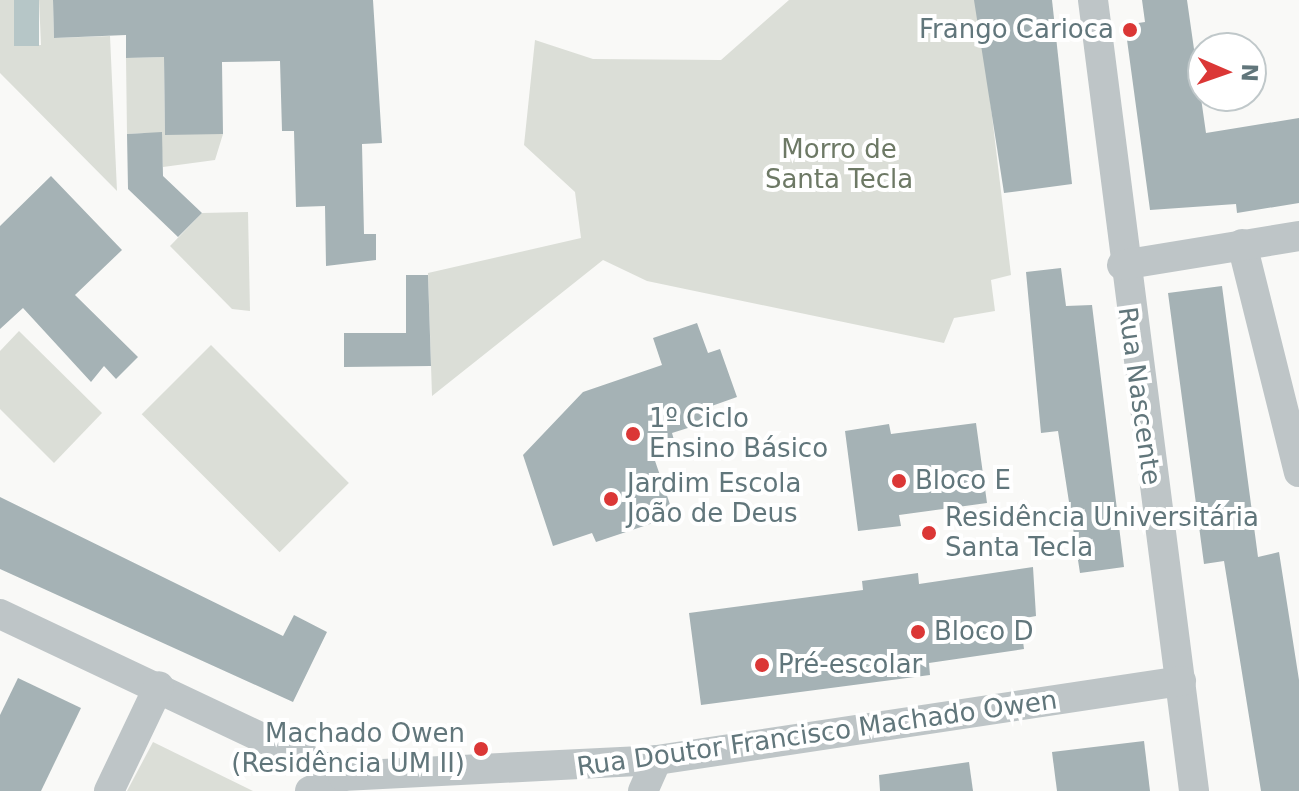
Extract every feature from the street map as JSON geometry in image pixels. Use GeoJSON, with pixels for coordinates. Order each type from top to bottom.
{"type":"FeatureCollection","features":[{"type":"Feature","properties":{"kind":"street","name":"Rua Nascente"},"geometry":{"type":"LineString","coordinates":[[1093,0],[1122,265],[1194,791]]}},
{"type":"Feature","properties":{"kind":"street"},"geometry":{"type":"LineString","coordinates":[[1122,265],[1299,236]]}},
{"type":"Feature","properties":{"kind":"street"},"geometry":{"type":"LineString","coordinates":[[1242,244],[1299,472]]}},
{"type":"Feature","properties":{"kind":"street"},"geometry":{"type":"LineString","coordinates":[[0,614],[159,686],[343,776]]}},
{"type":"Feature","properties":{"kind":"street","name":"Rua Doutor Francisco Machado Owen"},"geometry":{"type":"LineString","coordinates":[[310,791],[343,776],[657,760],[1181,681]]}},
{"type":"Feature","properties":{"kind":"street"},"geometry":{"type":"LineString","coordinates":[[109,791],[159,686]]}},
{"type":"Feature","properties":{"kind":"street"},"geometry":{"type":"LineString","coordinates":[[643,791],[657,760]]}},
{"type":"Feature","properties":{"kind":"green space"},"geometry":{"type":"Polygon","coordinates":[[[0,0],[14,0],[16,46],[41,45],[39,0],[53,0],[54,38],[110,36],[117,191],[0,73],[0,0]]]}},
{"type":"Feature","properties":{"kind":"green space","name":"Morro de Santa Tecla"},"geometry":{"type":"Polygon","coordinates":[[[789,0],[974,0],[979,7],[1011,275],[991,280],[995,311],[954,318],[944,343],[647,281],[603,260],[432,396],[428,273],[581,238],[575,192],[524,145],[535,40],[593,59],[721,60],[789,0]]]}},
{"type":"Feature","properties":{"kind":"green space"},"geometry":{"type":"Polygon","coordinates":[[[164,57],[165,134],[223,134],[215,160],[163,167],[162,151],[143,133],[127,134],[126,58],[164,57]]]}},
{"type":"Feature","properties":{"kind":"green space"},"geometry":{"type":"Polygon","coordinates":[[[248,212],[250,311],[232,309],[170,246],[202,213],[248,212]]]}},
{"type":"Feature","properties":{"kind":"green space"},"geometry":{"type":"Polygon","coordinates":[[[19,331],[102,413],[54,463],[0,409],[0,351],[19,331]]]}},
{"type":"Feature","properties":{"kind":"green space"},"geometry":{"type":"Polygon","coordinates":[[[211,345],[349,483],[280,552],[142,414],[211,345]]]}},
{"type":"Feature","properties":{"kind":"green space"},"geometry":{"type":"Polygon","coordinates":[[[153,742],[253,791],[127,791],[153,742]]]}},
{"type":"Feature","properties":{"kind":"shaded area"},"geometry":{"type":"Polygon","coordinates":[[[14,0],[39,0],[39,46],[14,46],[14,0]]]}},
{"type":"Feature","properties":{"kind":"building"},"geometry":{"type":"Polygon","coordinates":[[[53,0],[373,0],[382,143],[362,144],[364,234],[376,234],[376,260],[326,266],[325,206],[296,207],[294,131],[282,131],[280,61],[222,62],[223,134],[165,135],[164,57],[126,58],[126,35],[54,38],[53,0]]]}},
{"type":"Feature","properties":{"kind":"building"},"geometry":{"type":"Polygon","coordinates":[[[974,0],[1052,0],[1072,184],[1004,193],[974,0]]]}},
{"type":"Feature","properties":{"kind":"building"},"geometry":{"type":"Polygon","coordinates":[[[1142,0],[1187,0],[1192,32],[1187,32],[1187,112],[1203,112],[1206,133],[1299,118],[1299,203],[1237,213],[1236,204],[1150,210],[1125,25],[1145,22],[1142,0]]]}},
{"type":"Feature","properties":{"kind":"building"},"geometry":{"type":"Polygon","coordinates":[[[162,132],[163,176],[202,213],[178,237],[128,189],[127,134],[162,132]]]}},
{"type":"Feature","properties":{"kind":"building"},"geometry":{"type":"Polygon","coordinates":[[[51,176],[122,250],[75,295],[138,357],[116,379],[104,366],[91,382],[23,308],[0,329],[0,226],[51,176]]]}},
{"type":"Feature","properties":{"kind":"building"},"geometry":{"type":"Polygon","coordinates":[[[1061,268],[1066,306],[1092,305],[1124,567],[1080,573],[1058,431],[1041,433],[1026,272],[1061,268]]]}},
{"type":"Feature","properties":{"kind":"building"},"geometry":{"type":"Polygon","coordinates":[[[406,275],[428,275],[431,366],[344,367],[344,333],[406,333],[406,275]]]}},
{"type":"Feature","properties":{"kind":"building"},"geometry":{"type":"Polygon","coordinates":[[[1222,286],[1258,557],[1279,552],[1299,680],[1299,791],[1261,791],[1224,561],[1204,564],[1168,293],[1222,286]]]}},
{"type":"Feature","properties":{"kind":"building","name":"1º Ciclo Ensino Básico"},"geometry":{"type":"Polygon","coordinates":[[[697,323],[708,353],[720,349],[737,397],[706,408],[710,421],[672,433],[676,447],[653,455],[674,516],[596,542],[592,533],[553,546],[523,455],[583,392],[662,365],[653,338],[697,323]]]}},
{"type":"Feature","properties":{"kind":"building"},"geometry":{"type":"Polygon","coordinates":[[[976,423],[987,503],[899,515],[901,526],[858,531],[845,431],[889,424],[891,434],[976,423]]]}},
{"type":"Feature","properties":{"kind":"building"},"geometry":{"type":"Polygon","coordinates":[[[0,497],[283,636],[294,615],[327,632],[293,702],[0,569],[0,497]]]}},
{"type":"Feature","properties":{"kind":"building"},"geometry":{"type":"Polygon","coordinates":[[[1033,567],[1036,616],[1020,619],[1024,649],[929,663],[930,675],[701,705],[689,613],[863,590],[862,581],[918,573],[919,584],[1033,567]]]}},
{"type":"Feature","properties":{"kind":"building"},"geometry":{"type":"Polygon","coordinates":[[[18,678],[81,708],[41,791],[0,791],[0,715],[18,678]]]}},
{"type":"Feature","properties":{"kind":"building"},"geometry":{"type":"Polygon","coordinates":[[[1144,741],[1150,791],[1057,791],[1052,752],[1144,741]]]}},
{"type":"Feature","properties":{"kind":"building"},"geometry":{"type":"Polygon","coordinates":[[[969,762],[973,791],[880,791],[879,775],[969,762]]]}},
{"type":"Feature","properties":{"kind":"place","name":"Frango Carioca"},"geometry":{"type":"Point","coordinates":[1130,30]}},
{"type":"Feature","properties":{"kind":"place","name":"1º Ciclo Ensino Básico"},"geometry":{"type":"Point","coordinates":[633,434]}},
{"type":"Feature","properties":{"kind":"place","name":"Bloco E"},"geometry":{"type":"Point","coordinates":[899,481]}},
{"type":"Feature","properties":{"kind":"place","name":"Jardim Escola João de Deus"},"geometry":{"type":"Point","coordinates":[611,499]}},
{"type":"Feature","properties":{"kind":"place","name":"Residência Universitária Santa Tecla"},"geometry":{"type":"Point","coordinates":[929,533]}},
{"type":"Feature","properties":{"kind":"place","name":"Bloco D"},"geometry":{"type":"Point","coordinates":[918,632]}},
{"type":"Feature","properties":{"kind":"place","name":"Pré-escolar"},"geometry":{"type":"Point","coordinates":[762,665]}},
{"type":"Feature","properties":{"kind":"place","name":"Machado Owen (Residência UM II)"},"geometry":{"type":"Point","coordinates":[481,749]}}]}
